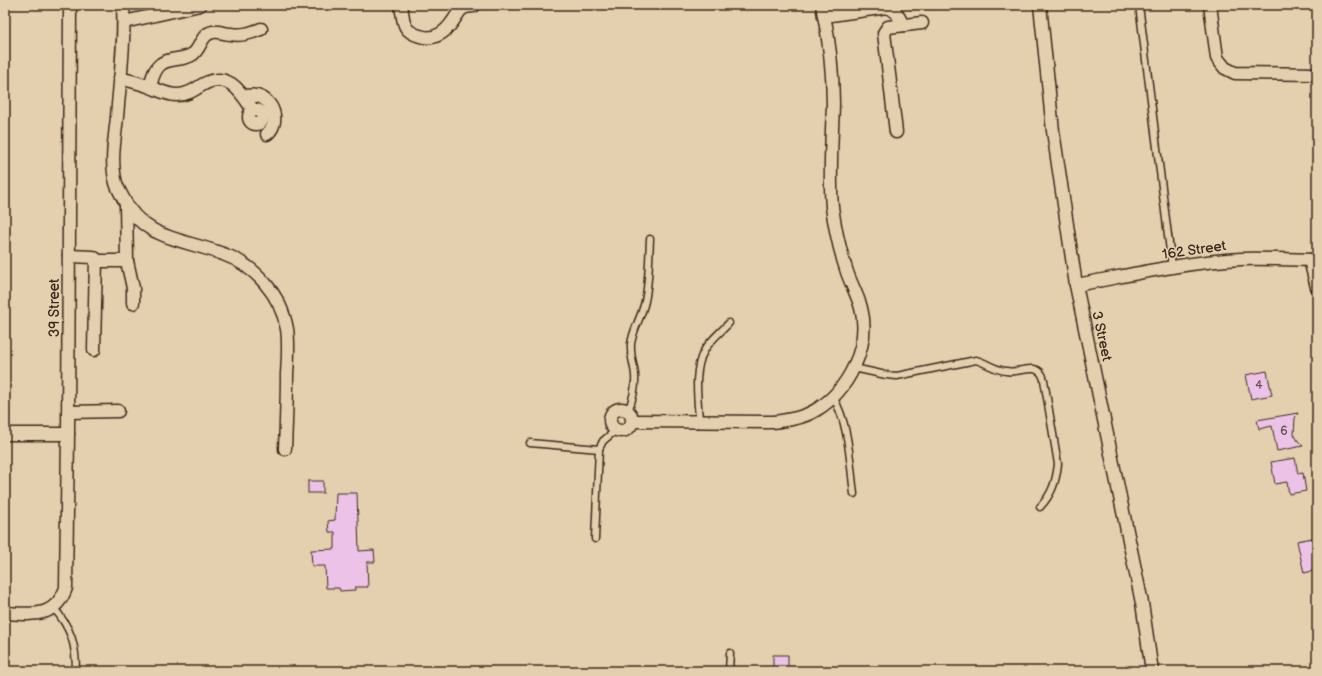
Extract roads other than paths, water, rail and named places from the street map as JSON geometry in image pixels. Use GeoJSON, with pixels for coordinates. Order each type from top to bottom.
{"type":"FeatureCollection","features":[{"type":"Feature","properties":{"kind":"street","name":"39 Street"},"geometry":{"type":"LineString","coordinates":[[53,607],[59,602],[66,588],[70,5]]}},
{"type":"Feature","properties":{"kind":"street"},"geometry":{"type":"LineString","coordinates":[[123,5],[124,22],[113,163],[116,183],[126,204],[137,218],[153,231],[172,239],[224,254],[246,265],[265,283],[279,304],[287,329],[288,354],[285,450]]}},
{"type":"Feature","properties":{"kind":"street"},"geometry":{"type":"LineString","coordinates":[[124,22],[200,5]]}},
{"type":"Feature","properties":{"kind":"street"},"geometry":{"type":"LineString","coordinates":[[401,5],[403,22],[406,29],[420,37],[430,38],[439,35],[446,30],[462,9],[467,6],[474,6]]}},
{"type":"Feature","properties":{"kind":"street","name":"3 Street"},"geometry":{"type":"LineString","coordinates":[[1040,5],[1053,131],[1076,285],[1142,603],[1152,671]]}},
{"type":"Feature","properties":{"kind":"street"},"geometry":{"type":"LineString","coordinates":[[1210,5],[1217,58],[1224,68],[1235,73],[1317,74]]}},
{"type":"Feature","properties":{"kind":"street"},"geometry":{"type":"LineString","coordinates":[[630,416],[630,428],[627,430],[619,432],[611,425],[611,414],[621,408],[630,416],[699,421],[773,422],[795,419],[816,410],[834,397],[845,383],[854,368],[860,349],[863,329],[861,309],[841,251],[832,207],[830,163],[833,103],[832,74],[823,10],[887,7],[896,12],[903,25]]}},
{"type":"Feature","properties":{"kind":"street"},"geometry":{"type":"LineString","coordinates":[[896,132],[884,33],[888,27],[922,22]]}},
{"type":"Feature","properties":{"kind":"street"},"geometry":{"type":"LineString","coordinates":[[150,86],[154,73],[160,64],[190,56],[199,48],[204,37],[209,33],[215,31],[241,35],[252,33],[261,29]]}},
{"type":"Feature","properties":{"kind":"street"},"geometry":{"type":"LineString","coordinates":[[120,78],[150,86],[167,94],[176,95],[193,91],[207,82],[216,80],[232,84],[239,89],[252,110],[249,114],[250,120],[254,124],[260,122],[268,136],[275,123],[272,109],[263,99],[257,96],[244,96]]}},
{"type":"Feature","properties":{"kind":"street"},"geometry":{"type":"LineString","coordinates":[[126,204],[127,261],[133,303]]}},
{"type":"Feature","properties":{"kind":"street"},"geometry":{"type":"LineString","coordinates":[[69,256],[95,258],[96,261],[127,261]]}},
{"type":"Feature","properties":{"kind":"street","name":"162 Street"},"geometry":{"type":"LineString","coordinates":[[1076,285],[1172,267],[1240,259],[1275,258],[1314,260]]}},
{"type":"Feature","properties":{"kind":"street"},"geometry":{"type":"LineString","coordinates":[[1314,260],[1317,287]]}},
{"type":"Feature","properties":{"kind":"street"},"geometry":{"type":"LineString","coordinates":[[94,350],[96,261]]}},
{"type":"Feature","properties":{"kind":"street"},"geometry":{"type":"LineString","coordinates":[[68,412],[118,411]]}},
{"type":"Feature","properties":{"kind":"street"},"geometry":{"type":"LineString","coordinates":[[5,434],[68,434]]}},
{"type":"Feature","properties":{"kind":"street"},"geometry":{"type":"LineString","coordinates":[[5,613],[39,614],[53,607]]}},
{"type":"Feature","properties":{"kind":"lane"},"geometry":{"type":"LineString","coordinates":[[1139,5],[1172,267]]}},
{"type":"Feature","properties":{"kind":"lane"},"geometry":{"type":"LineString","coordinates":[[630,416],[635,388],[635,376],[631,355],[632,336],[642,313],[646,299],[650,239]]}},
{"type":"Feature","properties":{"kind":"lane"},"geometry":{"type":"LineString","coordinates":[[699,421],[698,369],[701,359],[705,350],[712,341],[729,323]]}},
{"type":"Feature","properties":{"kind":"lane"},"geometry":{"type":"LineString","coordinates":[[854,368],[897,376],[976,360],[985,362],[999,370],[1007,372],[1034,369],[1039,371],[1043,375],[1058,464],[1054,488],[1040,507]]}},
{"type":"Feature","properties":{"kind":"lane"},"geometry":{"type":"LineString","coordinates":[[834,397],[840,409],[844,423],[854,494]]}},
{"type":"Feature","properties":{"kind":"lane"},"geometry":{"type":"LineString","coordinates":[[595,539],[598,449],[603,441],[616,430]]}},
{"type":"Feature","properties":{"kind":"lane"},"geometry":{"type":"LineString","coordinates":[[530,443],[598,449]]}},
{"type":"Feature","properties":{"kind":"lane"},"geometry":{"type":"LineString","coordinates":[[53,607],[68,628],[73,639],[76,652],[76,671]]}},
{"type":"Feature","properties":{"kind":"lane"},"geometry":{"type":"LineString","coordinates":[[729,671],[730,653]]}}]}
